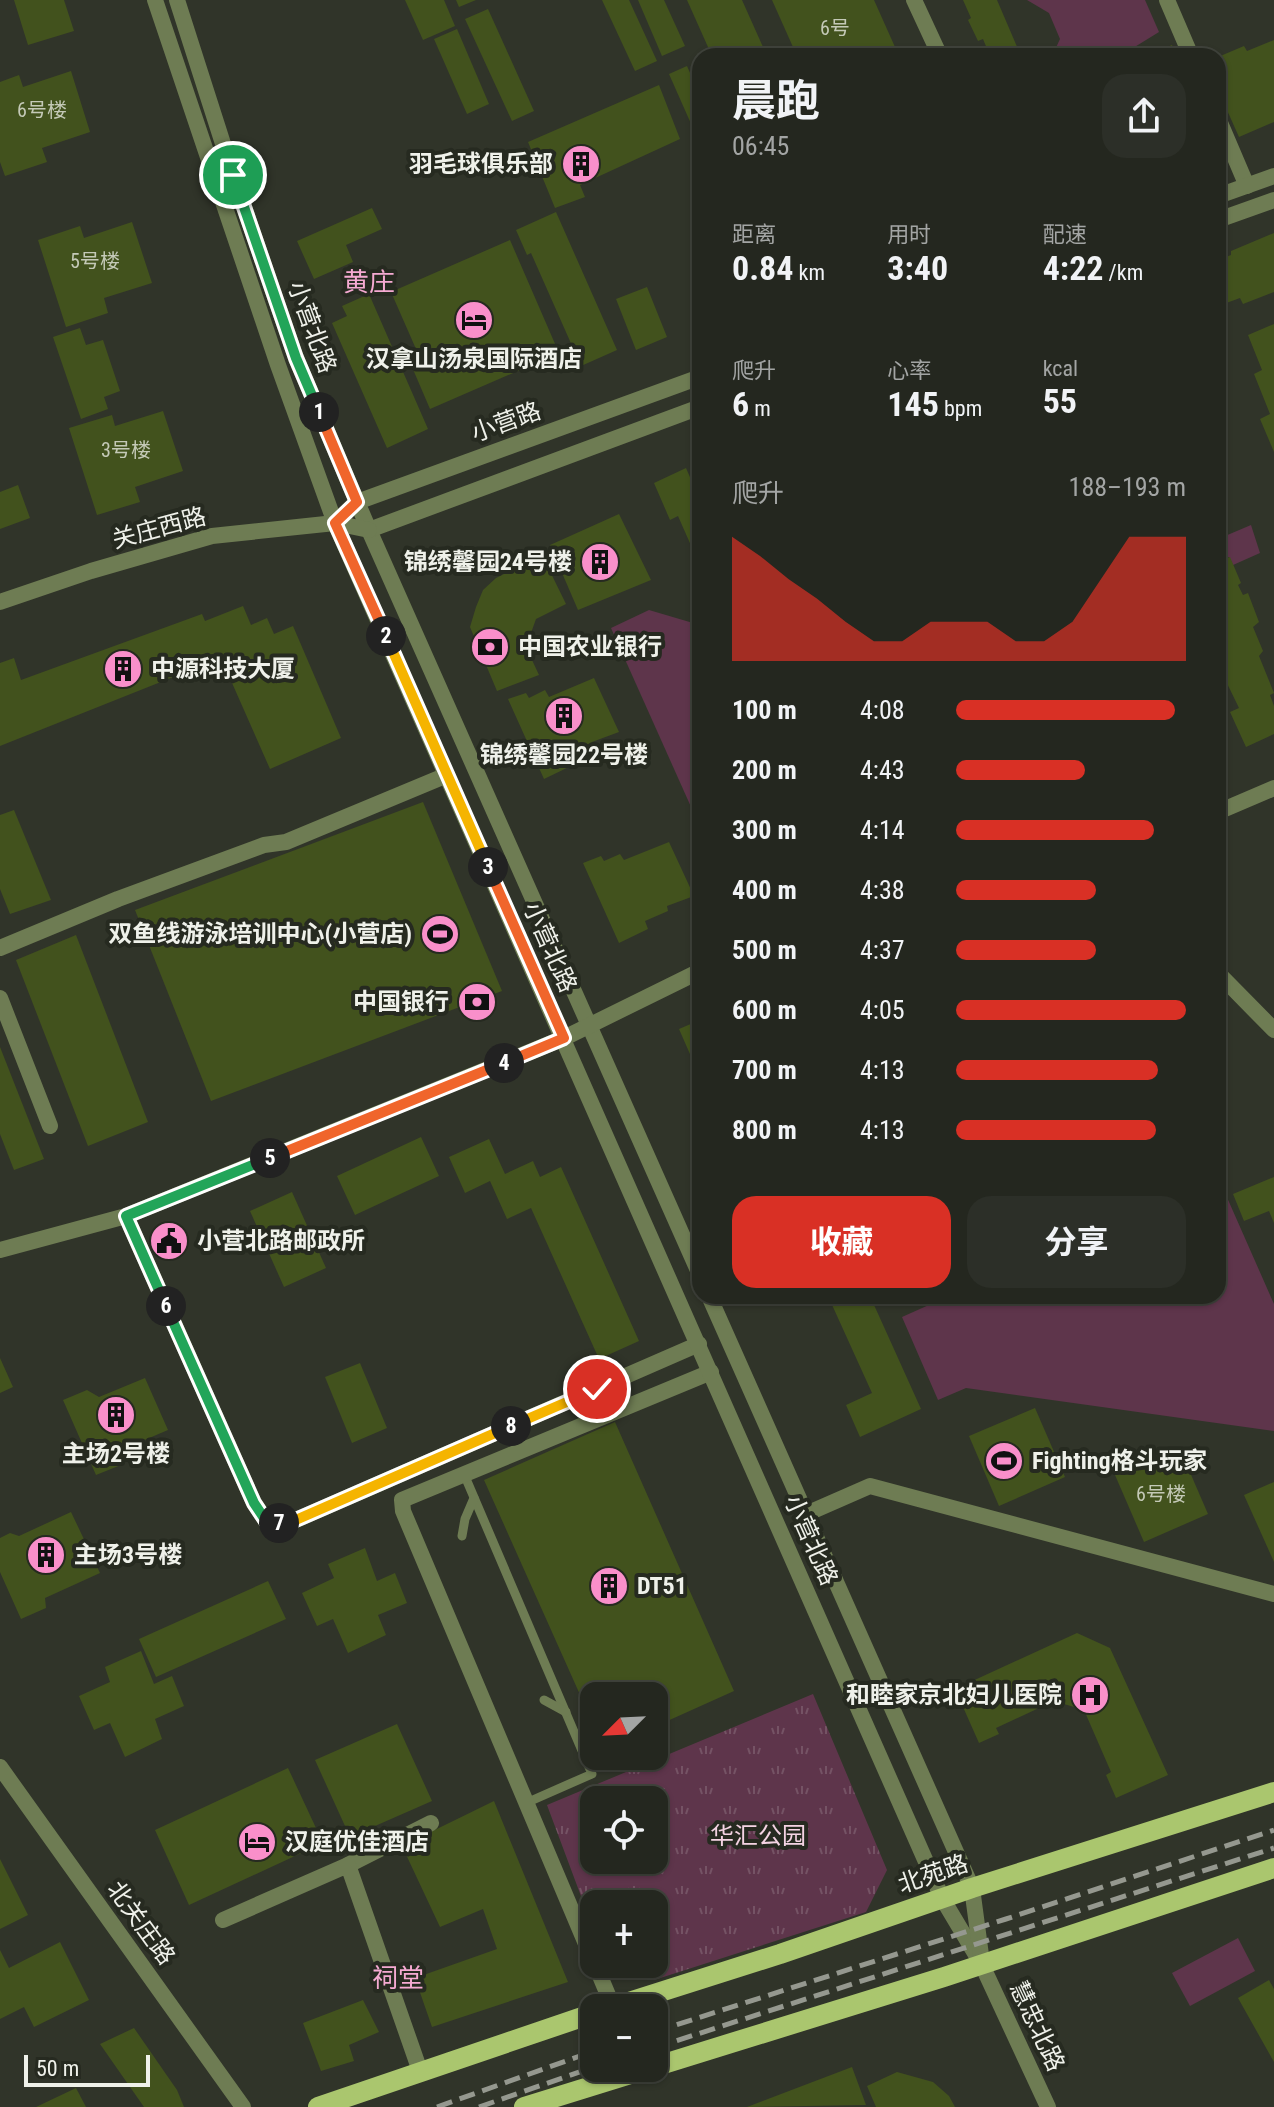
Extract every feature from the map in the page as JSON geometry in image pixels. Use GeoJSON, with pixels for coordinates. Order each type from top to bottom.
{"type":"FeatureCollection","features":[{"type":"Feature","properties":{"kind":"main road","name":"北苑路"},"geometry":{"type":"LineString","coordinates":[[655,1994],[1274,1792]]}},
{"type":"Feature","properties":{"kind":"main road"},"geometry":{"type":"LineString","coordinates":[[668,2062],[982,1965],[1274,1868]]}},
{"type":"Feature","properties":{"kind":"main road"},"geometry":{"type":"LineString","coordinates":[[318,2107],[580,2018]]}},
{"type":"Feature","properties":{"kind":"main road"},"geometry":{"type":"LineString","coordinates":[[524,2107],[604,2082]]}},
{"type":"Feature","properties":{"kind":"street","name":"小营北路"},"geometry":{"type":"LineString","coordinates":[[155,0],[278,365],[335,523],[942,1898],[982,1965]]}},
{"type":"Feature","properties":{"kind":"street"},"geometry":{"type":"LineString","coordinates":[[914,0],[936,48]]}},
{"type":"Feature","properties":{"kind":"street"},"geometry":{"type":"LineString","coordinates":[[1167,0],[1188,48]]}},
{"type":"Feature","properties":{"kind":"street","name":"小营北路"},"geometry":{"type":"LineString","coordinates":[[180,2],[233,175],[296,358],[369,530],[692,1257]]}},
{"type":"Feature","properties":{"kind":"street"},"geometry":{"type":"LineString","coordinates":[[1226,137],[1247,186]]}},
{"type":"Feature","properties":{"kind":"street"},"geometry":{"type":"LineString","coordinates":[[1226,193],[1274,176]]}},
{"type":"Feature","properties":{"kind":"street"},"geometry":{"type":"LineString","coordinates":[[1226,217],[1274,200]]}},
{"type":"Feature","properties":{"kind":"street","name":"小营路"},"geometry":{"type":"LineString","coordinates":[[335,523],[357,502],[692,380]]}},
{"type":"Feature","properties":{"kind":"street"},"geometry":{"type":"LineString","coordinates":[[369,530],[692,410]]}},
{"type":"Feature","properties":{"kind":"street","name":"关庄西路"},"geometry":{"type":"LineString","coordinates":[[0,602],[91,571],[212,536],[335,523],[369,530]]}},
{"type":"Feature","properties":{"kind":"street"},"geometry":{"type":"LineString","coordinates":[[0,948],[118,899],[264,845],[286,842],[447,775]]}},
{"type":"Feature","properties":{"kind":"street"},"geometry":{"type":"LineString","coordinates":[[1226,809],[1274,788]]}},
{"type":"Feature","properties":{"kind":"street"},"geometry":{"type":"LineString","coordinates":[[0,1250],[126,1216],[564,1038],[692,975]]}},
{"type":"Feature","properties":{"kind":"street"},"geometry":{"type":"LineString","coordinates":[[1226,981],[1274,1030]]}},
{"type":"Feature","properties":{"kind":"street"},"geometry":{"type":"LineString","coordinates":[[0,998],[50,1126]]}},
{"type":"Feature","properties":{"kind":"street"},"geometry":{"type":"LineString","coordinates":[[126,1216],[254,1503],[268,1524],[291,1522],[699,1344]]}},
{"type":"Feature","properties":{"kind":"street","name":"小营北路"},"geometry":{"type":"LineString","coordinates":[[713,1304],[972,1888],[982,1965]]}},
{"type":"Feature","properties":{"kind":"street"},"geometry":{"type":"LineString","coordinates":[[580,1930],[403,1511],[402,1500],[711,1372]]}},
{"type":"Feature","properties":{"kind":"street"},"geometry":{"type":"LineString","coordinates":[[806,1514],[870,1486],[1274,1594]]}},
{"type":"Feature","properties":{"kind":"street","name":"北关庄路"},"geometry":{"type":"LineString","coordinates":[[0,1767],[243,2107]]}},
{"type":"Feature","properties":{"kind":"street"},"geometry":{"type":"LineString","coordinates":[[223,1920],[348,1865],[431,1823]]}},
{"type":"Feature","properties":{"kind":"street"},"geometry":{"type":"LineString","coordinates":[[348,1865],[420,2071]]}},
{"type":"Feature","properties":{"kind":"street","name":"慧忠北路"},"geometry":{"type":"LineString","coordinates":[[982,1965],[1048,2107]]}},
{"type":"Feature","properties":{"kind":"lane"},"geometry":{"type":"LineString","coordinates":[[464,1474],[592,1774],[526,1803]]}},
{"type":"Feature","properties":{"kind":"lane"},"geometry":{"type":"LineString","coordinates":[[462,1536],[474,1498]]}},
{"type":"Feature","properties":{"kind":"lane"},"geometry":{"type":"LineString","coordinates":[[544,1700],[566,1712]]}},
{"type":"Feature","properties":{"kind":"green space"},"geometry":{"type":"Polygon","coordinates":[[[1027,0],[1145,0],[1159,32],[1133,48],[1056,48],[1060,39],[1049,13],[1027,0]]]}},
{"type":"Feature","properties":{"kind":"green space"},"geometry":{"type":"Polygon","coordinates":[[[1251,525],[1260,553],[1233,565],[1229,557],[1226,558],[1226,536],[1251,525]]]}},
{"type":"Feature","properties":{"kind":"green space"},"geometry":{"type":"Polygon","coordinates":[[[649,610],[692,623],[692,809],[611,628],[649,610]]]}},
{"type":"Feature","properties":{"kind":"green space"},"geometry":{"type":"Polygon","coordinates":[[[1226,1195],[1274,1304],[1274,1431],[966,1388],[938,1400],[902,1317],[931,1304],[1226,1304],[1226,1195]]]}},
{"type":"Feature","properties":{"kind":"green space","name":"华汇公园"},"geometry":{"type":"Polygon","coordinates":[[[813,1694],[887,1870],[866,1912],[668,1976],[668,1890],[580,1890],[580,1893],[547,1805],[580,1791],[580,1874],[668,1874],[668,1786],[593,1786],[631,1770],[668,1770],[668,1755],[813,1694]]]}},
{"type":"Feature","properties":{"kind":"green space"},"geometry":{"type":"Polygon","coordinates":[[[1238,1938],[1255,1971],[1190,2006],[1172,1973],[1238,1938]]]}},
{"type":"Feature","properties":{"kind":"building"},"geometry":{"type":"Polygon","coordinates":[[[14,0],[64,0],[74,31],[28,45],[14,0]]]}},
{"type":"Feature","properties":{"kind":"building"},"geometry":{"type":"Polygon","coordinates":[[[405,0],[444,0],[455,26],[423,40],[405,0]]]}},
{"type":"Feature","properties":{"kind":"building"},"geometry":{"type":"Polygon","coordinates":[[[456,0],[476,0],[459,7],[456,0]]]}},
{"type":"Feature","properties":{"kind":"building"},"geometry":{"type":"Polygon","coordinates":[[[602,0],[629,0],[657,61],[635,71],[602,0]]]}},
{"type":"Feature","properties":{"kind":"building"},"geometry":{"type":"Polygon","coordinates":[[[638,0],[664,0],[685,46],[662,56],[638,0]]]}},
{"type":"Feature","properties":{"kind":"building"},"geometry":{"type":"Polygon","coordinates":[[[687,0],[742,0],[763,48],[708,48],[687,0]]]}},
{"type":"Feature","properties":{"kind":"building"},"geometry":{"type":"Polygon","coordinates":[[[772,0],[874,0],[895,48],[793,48],[772,0]]]}},
{"type":"Feature","properties":{"kind":"building"},"geometry":{"type":"Polygon","coordinates":[[[963,0],[997,0],[1018,48],[987,48],[983,39],[978,41],[968,20],[971,18],[963,0]]]}},
{"type":"Feature","properties":{"kind":"building"},"geometry":{"type":"Polygon","coordinates":[[[488,9],[534,111],[512,121],[465,19],[488,9]]]}},
{"type":"Feature","properties":{"kind":"building"},"geometry":{"type":"Polygon","coordinates":[[[457,29],[489,104],[467,114],[434,39],[457,29]]]}},
{"type":"Feature","properties":{"kind":"building"},"geometry":{"type":"Polygon","coordinates":[[[1274,40],[1274,122],[1239,137],[1226,108],[1226,54],[1244,46],[1247,51],[1274,40]]]}},
{"type":"Feature","properties":{"kind":"building"},"geometry":{"type":"Polygon","coordinates":[[[687,66],[692,78],[692,126],[669,74],[687,66]]]}},
{"type":"Feature","properties":{"kind":"building"},"geometry":{"type":"Polygon","coordinates":[[[71,71],[90,132],[42,148],[47,162],[5,176],[0,162],[0,82],[19,75],[23,87],[71,71]]]}},
{"type":"Feature","properties":{"kind":"building","name":"羽毛球俱乐部"},"geometry":{"type":"Polygon","coordinates":[[[659,85],[680,139],[580,185],[585,197],[555,208],[528,142],[659,85]]]}},
{"type":"Feature","properties":{"kind":"building"},"geometry":{"type":"Polygon","coordinates":[[[372,208],[382,229],[346,245],[353,262],[314,279],[297,241],[372,208]]]}},
{"type":"Feature","properties":{"kind":"building","name":"汉拿山汤泉国际酒店"},"geometry":{"type":"Polygon","coordinates":[[[556,212],[617,350],[581,366],[531,253],[527,255],[516,230],[556,212]]]}},
{"type":"Feature","properties":{"kind":"building"},"geometry":{"type":"Polygon","coordinates":[[[132,222],[152,283],[104,298],[108,313],[66,327],[38,240],[80,226],[84,238],[132,222]]]}},
{"type":"Feature","properties":{"kind":"building"},"geometry":{"type":"Polygon","coordinates":[[[1274,233],[1274,292],[1243,304],[1240,298],[1226,303],[1226,257],[1231,255],[1231,251],[1274,233]]]}},
{"type":"Feature","properties":{"kind":"building","name":"汉拿山汤泉国际酒店"},"geometry":{"type":"Polygon","coordinates":[[[510,240],[559,353],[430,409],[406,353],[416,349],[391,292],[510,240]]]}},
{"type":"Feature","properties":{"kind":"building"},"geometry":{"type":"Polygon","coordinates":[[[647,287],[667,337],[636,350],[616,299],[647,287]]]}},
{"type":"Feature","properties":{"kind":"building"},"geometry":{"type":"Polygon","coordinates":[[[369,294],[428,429],[387,448],[332,323],[347,316],[342,306],[369,294]]]}},
{"type":"Feature","properties":{"kind":"building"},"geometry":{"type":"Polygon","coordinates":[[[1274,324],[1274,452],[1260,419],[1270,414],[1254,374],[1262,370],[1248,335],[1274,324]]]}},
{"type":"Feature","properties":{"kind":"building"},"geometry":{"type":"Polygon","coordinates":[[[80,328],[86,345],[103,340],[120,391],[104,397],[108,409],[81,419],[53,337],[80,328]]]}},
{"type":"Feature","properties":{"kind":"building"},"geometry":{"type":"Polygon","coordinates":[[[163,411],[183,471],[135,487],[140,502],[97,515],[69,428],[112,415],[115,426],[163,411]]]}},
{"type":"Feature","properties":{"kind":"building"},"geometry":{"type":"Polygon","coordinates":[[[686,468],[692,482],[692,548],[678,516],[670,520],[654,483],[686,468]]]}},
{"type":"Feature","properties":{"kind":"building"},"geometry":{"type":"Polygon","coordinates":[[[18,485],[30,518],[0,529],[0,492],[18,485]]]}},
{"type":"Feature","properties":{"kind":"building","name":"锦绣馨园24号楼"},"geometry":{"type":"Polygon","coordinates":[[[619,514],[651,580],[578,610],[550,545],[619,514]]]}},
{"type":"Feature","properties":{"kind":"building"},"geometry":{"type":"Polygon","coordinates":[[[542,555],[566,604],[536,619],[526,647],[539,675],[497,691],[470,627],[476,607],[483,590],[496,578],[542,555]]]}},
{"type":"Feature","properties":{"kind":"building"},"geometry":{"type":"Polygon","coordinates":[[[1230,557],[1241,583],[1238,585],[1243,595],[1248,593],[1259,622],[1253,627],[1263,651],[1259,656],[1274,693],[1270,695],[1274,706],[1274,734],[1246,747],[1230,712],[1239,708],[1226,681],[1226,559],[1230,557]]]}},
{"type":"Feature","properties":{"kind":"building"},"geometry":{"type":"Polygon","coordinates":[[[243,606],[251,625],[267,618],[274,634],[293,626],[341,738],[270,769],[221,658],[0,746],[0,663],[14,658],[21,680],[202,614],[205,621],[243,606]]]}},
{"type":"Feature","properties":{"kind":"building","name":"锦绣馨园22号楼"},"geometry":{"type":"Polygon","coordinates":[[[594,678],[619,732],[592,742],[593,748],[571,758],[573,765],[544,779],[508,699],[526,693],[529,698],[545,690],[549,697],[594,678]]]}},
{"type":"Feature","properties":{"kind":"building"},"geometry":{"type":"Polygon","coordinates":[[[423,802],[502,991],[211,1101],[135,910],[423,802]]]}},
{"type":"Feature","properties":{"kind":"building"},"geometry":{"type":"Polygon","coordinates":[[[14,810],[51,900],[10,914],[0,889],[0,815],[14,810]]]}},
{"type":"Feature","properties":{"kind":"building"},"geometry":{"type":"Polygon","coordinates":[[[669,842],[692,897],[667,906],[668,911],[645,921],[648,929],[619,943],[583,863],[601,856],[604,861],[620,854],[624,860],[669,842]]]}},
{"type":"Feature","properties":{"kind":"building"},"geometry":{"type":"Polygon","coordinates":[[[76,935],[148,1122],[88,1146],[16,960],[76,935]]]}},
{"type":"Feature","properties":{"kind":"building"},"geometry":{"type":"Polygon","coordinates":[[[692,1023],[692,1059],[679,1029],[692,1023]]]}},
{"type":"Feature","properties":{"kind":"building"},"geometry":{"type":"Polygon","coordinates":[[[0,1047],[44,1159],[14,1170],[0,1134],[0,1047]]]}},
{"type":"Feature","properties":{"kind":"building"},"geometry":{"type":"Polygon","coordinates":[[[421,1137],[439,1176],[355,1215],[337,1176],[421,1137]]]}},
{"type":"Feature","properties":{"kind":"building"},"geometry":{"type":"Polygon","coordinates":[[[489,1139],[505,1174],[533,1161],[540,1177],[561,1167],[639,1341],[599,1359],[531,1208],[507,1219],[490,1181],[465,1193],[449,1157],[489,1139]]]}},
{"type":"Feature","properties":{"kind":"building"},"geometry":{"type":"Polygon","coordinates":[[[1274,1177],[1274,1223],[1269,1211],[1244,1221],[1233,1194],[1274,1177]]]}},
{"type":"Feature","properties":{"kind":"building"},"geometry":{"type":"Polygon","coordinates":[[[292,1192],[326,1268],[284,1287],[250,1211],[292,1192]]]}},
{"type":"Feature","properties":{"kind":"building"},"geometry":{"type":"Polygon","coordinates":[[[832,1304],[874,1304],[921,1409],[860,1437],[846,1405],[872,1393],[832,1304]]]}},
{"type":"Feature","properties":{"kind":"building"},"geometry":{"type":"Polygon","coordinates":[[[0,1358],[13,1387],[0,1393],[0,1358]]]}},
{"type":"Feature","properties":{"kind":"building"},"geometry":{"type":"Polygon","coordinates":[[[360,1363],[387,1428],[352,1443],[325,1377],[360,1363]]]}},
{"type":"Feature","properties":{"kind":"building","name":"主场2号楼"},"geometry":{"type":"Polygon","coordinates":[[[145,1378],[168,1430],[121,1450],[121,1465],[96,1475],[63,1400],[87,1390],[99,1397],[145,1378]]]}},
{"type":"Feature","properties":{"kind":"building"},"geometry":{"type":"Polygon","coordinates":[[[1035,1408],[1065,1477],[999,1506],[969,1436],[1035,1408]]]}},
{"type":"Feature","properties":{"kind":"building","name":"DT51"},"geometry":{"type":"Polygon","coordinates":[[[615,1422],[734,1691],[668,1721],[668,1682],[580,1682],[580,1695],[484,1480],[615,1422]]]}},
{"type":"Feature","properties":{"kind":"building"},"geometry":{"type":"Polygon","coordinates":[[[1179,1447],[1208,1514],[1144,1542],[1115,1475],[1179,1447]]]}},
{"type":"Feature","properties":{"kind":"building"},"geometry":{"type":"Polygon","coordinates":[[[1274,1482],[1274,1562],[1244,1495],[1274,1482]]]}},
{"type":"Feature","properties":{"kind":"building","name":"主场3号楼"},"geometry":{"type":"Polygon","coordinates":[[[71,1512],[100,1573],[45,1598],[46,1608],[21,1619],[0,1572],[0,1538],[10,1533],[19,1536],[71,1512]]]}},
{"type":"Feature","properties":{"kind":"building"},"geometry":{"type":"Polygon","coordinates":[[[365,1548],[377,1581],[395,1573],[407,1603],[378,1615],[386,1635],[348,1653],[333,1619],[317,1626],[302,1593],[334,1578],[328,1564],[365,1548]]]}},
{"type":"Feature","properties":{"kind":"building"},"geometry":{"type":"Polygon","coordinates":[[[268,1581],[286,1619],[156,1677],[139,1639],[268,1581]]]}},
{"type":"Feature","properties":{"kind":"building"},"geometry":{"type":"Polygon","coordinates":[[[1077,1633],[1110,1648],[1168,1775],[1116,1798],[1106,1775],[1111,1772],[1084,1710],[1054,1701],[996,1728],[999,1734],[979,1743],[955,1689],[1077,1633]]]}},
{"type":"Feature","properties":{"kind":"building"},"geometry":{"type":"Polygon","coordinates":[[[141,1651],[154,1684],[172,1676],[184,1706],[155,1719],[162,1739],[125,1757],[110,1723],[94,1730],[79,1696],[110,1682],[105,1667],[141,1651]]]}},
{"type":"Feature","properties":{"kind":"building"},"geometry":{"type":"Polygon","coordinates":[[[397,1724],[432,1801],[350,1837],[315,1760],[397,1724]]]}},
{"type":"Feature","properties":{"kind":"building"},"geometry":{"type":"Polygon","coordinates":[[[288,1768],[323,1843],[189,1905],[155,1830],[288,1768]]]}},
{"type":"Feature","properties":{"kind":"building"},"geometry":{"type":"Polygon","coordinates":[[[494,1801],[568,1982],[432,2027],[415,1978],[497,1949],[483,1909],[440,1927],[402,1846],[494,1801]]]}},
{"type":"Feature","properties":{"kind":"building"},"geometry":{"type":"Polygon","coordinates":[[[0,1859],[28,1915],[0,1929],[0,1859]]]}},
{"type":"Feature","properties":{"kind":"building"},"geometry":{"type":"Polygon","coordinates":[[[60,1942],[89,2000],[34,2027],[24,2007],[0,2019],[0,1950],[9,1968],[60,1942]]]}},
{"type":"Feature","properties":{"kind":"building"},"geometry":{"type":"Polygon","coordinates":[[[1269,1980],[1274,1989],[1274,2062],[1238,1998],[1269,1980]]]}},
{"type":"Feature","properties":{"kind":"building"},"geometry":{"type":"Polygon","coordinates":[[[363,2000],[379,2032],[349,2045],[354,2061],[321,2071],[303,2023],[363,2000]]]}},
{"type":"Feature","properties":{"kind":"building"},"geometry":{"type":"Polygon","coordinates":[[[134,2028],[177,2090],[184,2107],[144,2107],[100,2044],[134,2028]]]}},
{"type":"Feature","properties":{"kind":"building"},"geometry":{"type":"Polygon","coordinates":[[[852,2067],[866,2105],[747,2107],[852,2067]]]}},
{"type":"Feature","properties":{"kind":"building"},"geometry":{"type":"Polygon","coordinates":[[[897,2072],[933,2082],[949,2096],[955,2107],[876,2107],[867,2086],[897,2072]]]}},
{"type":"Feature","properties":{"kind":"building"},"geometry":{"type":"Polygon","coordinates":[[[76,2088],[86,2107],[36,2107],[76,2088]]]}},
{"type":"Feature","properties":{"kind":"railway"},"geometry":{"type":"LineString","coordinates":[[668,2028],[1274,1830]]}},
{"type":"Feature","properties":{"kind":"railway"},"geometry":{"type":"LineString","coordinates":[[668,2043],[1274,1848]]}},
{"type":"Feature","properties":{"kind":"railway"},"geometry":{"type":"LineString","coordinates":[[437,2107],[580,2056]]}},
{"type":"Feature","properties":{"kind":"railway"},"geometry":{"type":"LineString","coordinates":[[479,2107],[580,2072]]}},
{"type":"Feature","properties":{"kind":"place","name":"羽毛球俱乐部"},"geometry":{"type":"Point","coordinates":[581,164]}},
{"type":"Feature","properties":{"kind":"place","name":"汉拿山汤泉国际酒店"},"geometry":{"type":"Point","coordinates":[474,320]}},
{"type":"Feature","properties":{"kind":"place","name":"锦绣馨园24号楼"},"geometry":{"type":"Point","coordinates":[600,562]}},
{"type":"Feature","properties":{"kind":"place","name":"中国农业银行"},"geometry":{"type":"Point","coordinates":[490,647]}},
{"type":"Feature","properties":{"kind":"place","name":"中源科技大厦"},"geometry":{"type":"Point","coordinates":[123,669]}},
{"type":"Feature","properties":{"kind":"place","name":"锦绣馨园22号楼"},"geometry":{"type":"Point","coordinates":[564,716]}},
{"type":"Feature","properties":{"kind":"place","name":"双鱼线游泳培训中心(小营店)"},"geometry":{"type":"Point","coordinates":[440,934]}},
{"type":"Feature","properties":{"kind":"place","name":"中国银行"},"geometry":{"type":"Point","coordinates":[477,1002]}},
{"type":"Feature","properties":{"kind":"place","name":"小营北路邮政所"},"geometry":{"type":"Point","coordinates":[169,1241]}},
{"type":"Feature","properties":{"kind":"place","name":"主场2号楼"},"geometry":{"type":"Point","coordinates":[116,1415]}},
{"type":"Feature","properties":{"kind":"place","name":"Fighting格斗玩家"},"geometry":{"type":"Point","coordinates":[1004,1461]}},
{"type":"Feature","properties":{"kind":"place","name":"主场3号楼"},"geometry":{"type":"Point","coordinates":[46,1555]}},
{"type":"Feature","properties":{"kind":"place","name":"DT51"},"geometry":{"type":"Point","coordinates":[609,1586]}},
{"type":"Feature","properties":{"kind":"place","name":"和睦家京北妇儿医院"},"geometry":{"type":"Point","coordinates":[1090,1695]}},
{"type":"Feature","properties":{"kind":"place","name":"汉庭优佳酒店"},"geometry":{"type":"Point","coordinates":[257,1842]}},
{"type":"Feature","properties":{"kind":"district","name":"黄庄"},"geometry":{"type":"Point","coordinates":[369,282]}},
{"type":"Feature","properties":{"kind":"district","name":"祠堂"},"geometry":{"type":"Point","coordinates":[398,1978]}},
{"type":"Feature","properties":{"kind":"route"},"geometry":{"type":"LineString","coordinates":[[233,175],[296,358],[357,502],[335,523],[564,1038],[126,1216],[254,1503],[268,1524],[291,1522],[597,1389]]}}]}
